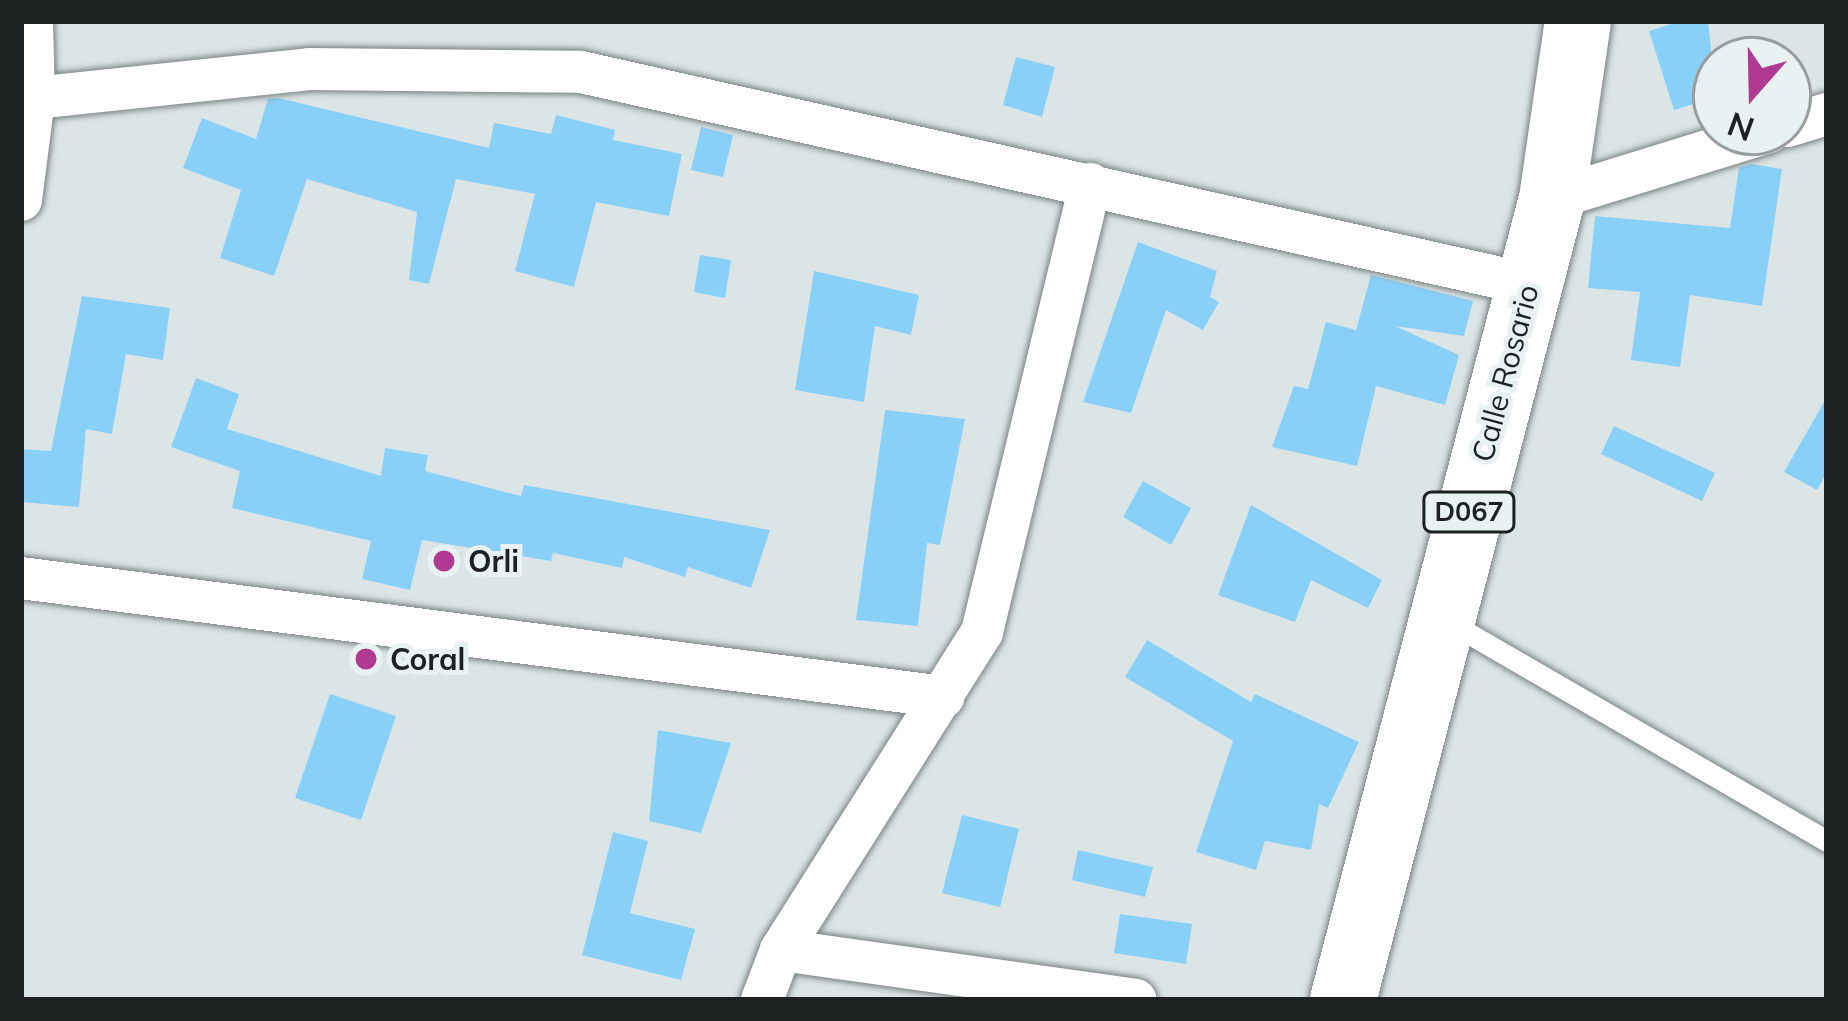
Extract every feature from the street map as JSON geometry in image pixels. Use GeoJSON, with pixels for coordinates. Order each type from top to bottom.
{"type":"FeatureCollection","features":[{"type":"Feature","properties":{"kind":"main road","name":"Calle Rosario"},"geometry":{"type":"LineString","coordinates":[[1343,1000],[1552,199],[1578,21]]}},
{"type":"Feature","properties":{"kind":"street"},"geometry":{"type":"LineString","coordinates":[[21,200],[34,98],[32,21]]}},
{"type":"Feature","properties":{"kind":"street"},"geometry":{"type":"LineString","coordinates":[[34,98],[309,69],[581,72],[1527,284]]}},
{"type":"Feature","properties":{"kind":"street"},"geometry":{"type":"LineString","coordinates":[[1552,199],[1692,156]]}},
{"type":"Feature","properties":{"kind":"street"},"geometry":{"type":"LineString","coordinates":[[762,1000],[781,950],[982,632],[1090,184]]}},
{"type":"Feature","properties":{"kind":"street"},"geometry":{"type":"LineString","coordinates":[[21,578],[943,697]]}},
{"type":"Feature","properties":{"kind":"street"},"geometry":{"type":"LineString","coordinates":[[781,950],[1135,1000]]}},
{"type":"Feature","properties":{"kind":"lane"},"geometry":{"type":"LineString","coordinates":[[1442,618],[1827,841]]}},
{"type":"Feature","properties":{"kind":"building"},"geometry":{"type":"Polygon","coordinates":[[[1681,21],[1708,21],[1710,36],[1692,36],[1692,104],[1674,110],[1649,31],[1681,21]]]}},
{"type":"Feature","properties":{"kind":"building"},"geometry":{"type":"Polygon","coordinates":[[[1016,57],[1055,67],[1042,117],[1003,105],[1016,57]]]}},
{"type":"Feature","properties":{"kind":"building"},"geometry":{"type":"Polygon","coordinates":[[[268,99],[489,148],[494,123],[551,134],[556,115],[615,130],[613,140],[682,154],[669,216],[596,202],[574,287],[515,271],[535,194],[456,179],[429,284],[409,280],[417,212],[307,179],[274,276],[220,258],[241,190],[183,168],[202,118],[256,139],[268,99]]]}},
{"type":"Feature","properties":{"kind":"building"},"geometry":{"type":"Polygon","coordinates":[[[701,127],[733,135],[723,177],[691,170],[701,127]]]}},
{"type":"Feature","properties":{"kind":"building"},"geometry":{"type":"Polygon","coordinates":[[[1752,164],[1782,169],[1762,306],[1690,295],[1680,367],[1631,360],[1640,292],[1588,288],[1595,216],[1730,228],[1739,168],[1752,164]]]}},
{"type":"Feature","properties":{"kind":"building"},"geometry":{"type":"Polygon","coordinates":[[[1138,242],[1217,271],[1210,297],[1219,302],[1203,330],[1166,310],[1131,413],[1083,402],[1138,242]]]}},
{"type":"Feature","properties":{"kind":"building"},"geometry":{"type":"Polygon","coordinates":[[[700,255],[731,260],[725,298],[694,292],[700,255]]]}},
{"type":"Feature","properties":{"kind":"building"},"geometry":{"type":"Polygon","coordinates":[[[814,271],[919,295],[911,335],[875,326],[864,402],[795,390],[814,271]]]}},
{"type":"Feature","properties":{"kind":"building"},"geometry":{"type":"Polygon","coordinates":[[[1371,275],[1473,301],[1464,336],[1395,326],[1459,355],[1445,405],[1376,386],[1357,466],[1272,447],[1294,386],[1308,389],[1326,322],[1356,330],[1371,275]]]}},
{"type":"Feature","properties":{"kind":"building"},"geometry":{"type":"Polygon","coordinates":[[[82,296],[170,308],[163,360],[126,354],[112,434],[86,429],[79,507],[21,502],[21,449],[51,451],[82,296]]]}},
{"type":"Feature","properties":{"kind":"building"},"geometry":{"type":"Polygon","coordinates":[[[196,378],[239,394],[227,429],[381,476],[385,448],[428,455],[425,471],[521,496],[524,485],[770,530],[751,588],[688,567],[685,577],[624,557],[622,568],[553,553],[551,561],[422,540],[410,590],[362,579],[371,541],[232,508],[240,471],[171,447],[196,378]]]}},
{"type":"Feature","properties":{"kind":"building"},"geometry":{"type":"Polygon","coordinates":[[[1827,397],[1827,472],[1817,490],[1784,472],[1827,397]]]}},
{"type":"Feature","properties":{"kind":"building"},"geometry":{"type":"Polygon","coordinates":[[[885,410],[965,419],[940,545],[927,543],[918,626],[856,620],[885,410]]]}},
{"type":"Feature","properties":{"kind":"building"},"geometry":{"type":"Polygon","coordinates":[[[1614,426],[1715,473],[1702,501],[1601,454],[1614,426]]]}},
{"type":"Feature","properties":{"kind":"building"},"geometry":{"type":"Polygon","coordinates":[[[1143,481],[1191,508],[1171,545],[1123,517],[1143,481]]]}},
{"type":"Feature","properties":{"kind":"building"},"geometry":{"type":"Polygon","coordinates":[[[1251,505],[1382,580],[1368,608],[1311,580],[1295,622],[1218,595],[1251,505]]]}},
{"type":"Feature","properties":{"kind":"building"},"geometry":{"type":"Polygon","coordinates":[[[1147,640],[1251,702],[1255,694],[1359,742],[1328,808],[1319,804],[1311,850],[1265,841],[1256,870],[1196,852],[1233,741],[1125,677],[1147,640]]]}},
{"type":"Feature","properties":{"kind":"building"},"geometry":{"type":"Polygon","coordinates":[[[330,694],[396,716],[361,820],[295,798],[330,694]]]}},
{"type":"Feature","properties":{"kind":"building"},"geometry":{"type":"Polygon","coordinates":[[[658,730],[731,743],[701,833],[649,821],[658,730]]]}},
{"type":"Feature","properties":{"kind":"building"},"geometry":{"type":"Polygon","coordinates":[[[962,815],[1019,829],[1000,907],[942,893],[962,815]]]}},
{"type":"Feature","properties":{"kind":"building"},"geometry":{"type":"Polygon","coordinates":[[[613,832],[648,841],[630,913],[695,929],[681,980],[582,955],[613,832]]]}},
{"type":"Feature","properties":{"kind":"building"},"geometry":{"type":"Polygon","coordinates":[[[1078,850],[1153,867],[1145,897],[1072,880],[1078,850]]]}},
{"type":"Feature","properties":{"kind":"building"},"geometry":{"type":"Polygon","coordinates":[[[1120,914],[1192,924],[1186,964],[1114,953],[1120,914]]]}},
{"type":"Feature","properties":{"kind":"place","name":"Orli"},"geometry":{"type":"Point","coordinates":[444,561]}},
{"type":"Feature","properties":{"kind":"place","name":"Coral"},"geometry":{"type":"Point","coordinates":[366,659]}}]}
